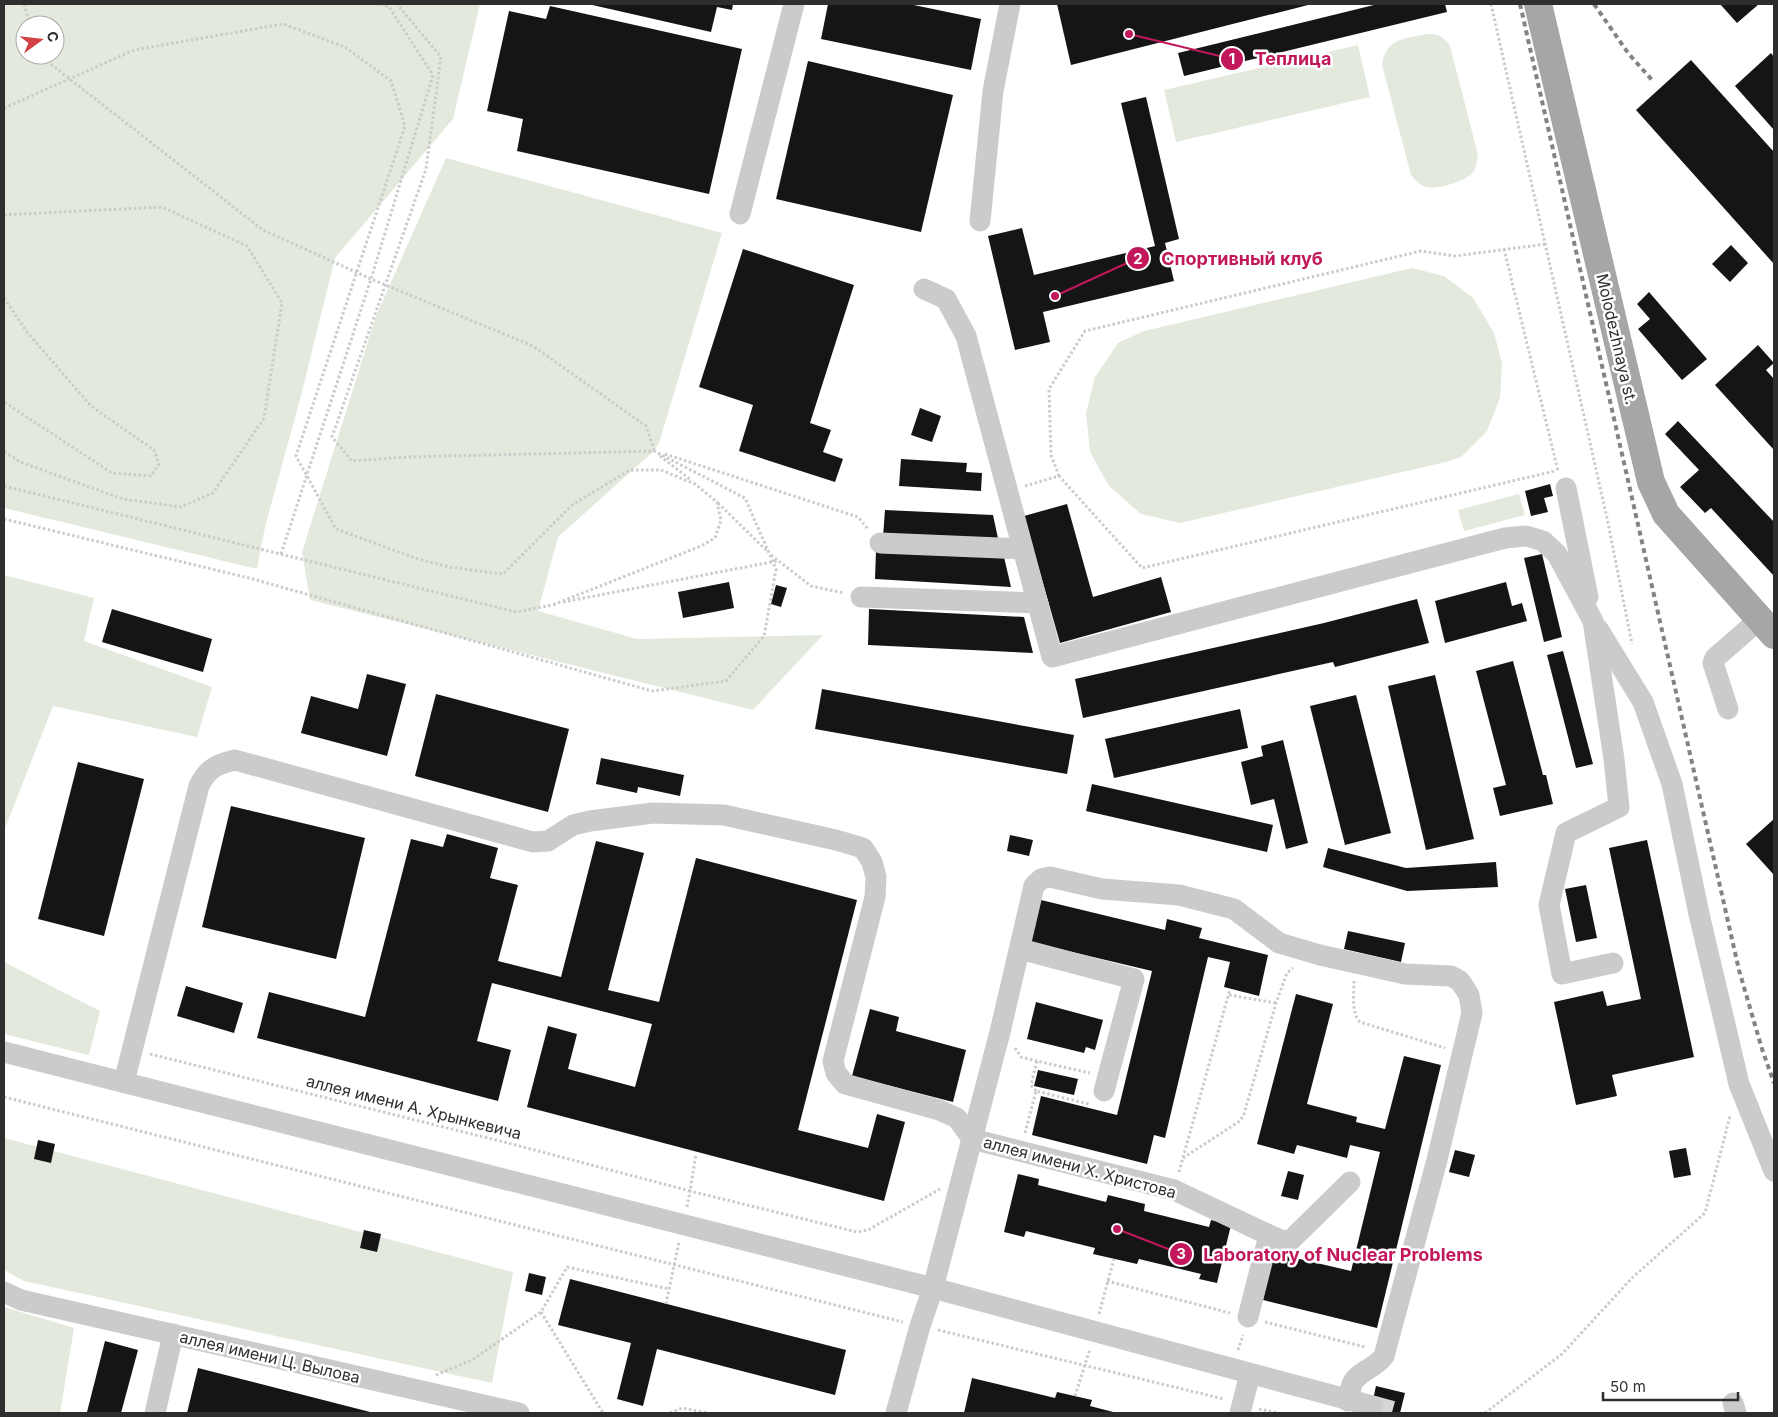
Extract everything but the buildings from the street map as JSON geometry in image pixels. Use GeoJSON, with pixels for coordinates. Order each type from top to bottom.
{"type":"FeatureCollection","features":[{"type":"Feature","properties":{"kind":"main road","name":"Molodezhnaya st."},"geometry":{"type":"LineString","coordinates":[[1538,4],[1651,482],[1666,514],[1767,627]]}},
{"type":"Feature","properties":{"kind":"street"},"geometry":{"type":"LineString","coordinates":[[740,214],[794,4]]}},
{"type":"Feature","properties":{"kind":"street"},"geometry":{"type":"LineString","coordinates":[[980,221],[993,91],[1010,4]]}},
{"type":"Feature","properties":{"kind":"street"},"geometry":{"type":"LineString","coordinates":[[924,289],[946,299],[966,336],[1052,658],[1506,538],[1526,536],[1543,541],[1557,554],[1593,621],[1643,702],[1672,784],[1699,914],[1738,1084],[1774,1171]]}},
{"type":"Feature","properties":{"kind":"street"},"geometry":{"type":"LineString","coordinates":[[1562,479],[1593,621],[1614,759],[1619,807],[1566,833],[1549,906],[1562,974],[1613,963]]}},
{"type":"Feature","properties":{"kind":"street"},"geometry":{"type":"LineString","coordinates":[[880,543],[1023,549]]}},
{"type":"Feature","properties":{"kind":"street"},"geometry":{"type":"LineString","coordinates":[[861,597],[1038,603]]}},
{"type":"Feature","properties":{"kind":"street"},"geometry":{"type":"LineString","coordinates":[[1728,709],[1713,663],[1715,658],[1767,627]]}},
{"type":"Feature","properties":{"kind":"street"},"geometry":{"type":"LineString","coordinates":[[124,1082],[200,786],[204,775],[213,768],[224,762],[235,760],[534,842],[548,841],[573,825],[653,813],[724,815],[836,840],[863,848],[872,862],[876,877],[875,897],[833,1061],[836,1073],[845,1084],[939,1110],[957,1118],[972,1139]]}},
{"type":"Feature","properties":{"kind":"street"},"geometry":{"type":"LineString","coordinates":[[896,1413],[920,1326],[933,1288],[1020,949],[1034,886],[1041,879],[1050,876],[1102,889],[1179,895],[1234,909],[1279,943],[1320,956],[1405,974],[1451,976],[1460,981],[1469,995],[1472,1013],[1437,1160],[1385,1352],[1380,1362],[1356,1378],[1352,1384],[1348,1401]]}},
{"type":"Feature","properties":{"kind":"street"},"geometry":{"type":"LineString","coordinates":[[1020,949],[1134,979],[1106,1084]]}},
{"type":"Feature","properties":{"kind":"street"},"geometry":{"type":"LineString","coordinates":[[4,1052],[933,1288],[1372,1406]]}},
{"type":"Feature","properties":{"kind":"street","name":"аллея имени Х. Христова"},"geometry":{"type":"LineString","coordinates":[[972,1139],[1174,1190],[1283,1242],[1292,1240],[1350,1182]]}},
{"type":"Feature","properties":{"kind":"street"},"geometry":{"type":"LineString","coordinates":[[1248,1317],[1269,1235]]}},
{"type":"Feature","properties":{"kind":"street","name":"аллея имени Ц. Вылова"},"geometry":{"type":"LineString","coordinates":[[12,1296],[519,1413]]}},
{"type":"Feature","properties":{"kind":"street"},"geometry":{"type":"LineString","coordinates":[[155,1413],[173,1334]]}},
{"type":"Feature","properties":{"kind":"street"},"geometry":{"type":"LineString","coordinates":[[1241,1372],[1241,1408]]}},
{"type":"Feature","properties":{"kind":"path"},"geometry":{"type":"LineString","coordinates":[[281,554],[371,279],[433,75],[389,7],[381,4]]}},
{"type":"Feature","properties":{"kind":"path"},"geometry":{"type":"LineString","coordinates":[[397,4],[441,57],[426,170],[332,438],[352,461],[417,457],[654,451],[858,517],[880,543]]}},
{"type":"Feature","properties":{"kind":"path"},"geometry":{"type":"LineString","coordinates":[[1491,4],[1607,518],[1633,653]]}},
{"type":"Feature","properties":{"kind":"path"},"geometry":{"type":"LineString","coordinates":[[4,108],[134,50],[283,24],[345,47],[391,81],[405,126],[296,456],[336,529],[415,558],[449,567],[504,574],[572,505],[630,470],[661,470],[695,484]]}},
{"type":"Feature","properties":{"kind":"path"},"geometry":{"type":"LineString","coordinates":[[50,65],[263,230],[371,279],[534,346],[646,426],[654,451],[717,502],[775,561],[811,586],[861,597]]}},
{"type":"Feature","properties":{"kind":"path"},"geometry":{"type":"LineString","coordinates":[[4,215],[162,207],[247,246],[282,303],[264,418],[213,493],[181,507],[122,499],[20,462],[4,450]]}},
{"type":"Feature","properties":{"kind":"path"},"geometry":{"type":"LineString","coordinates":[[1504,249],[1562,479],[1142,568],[1059,476],[1051,455],[1049,388],[1085,331],[1421,251],[1455,256],[1504,249],[1546,244]]}},
{"type":"Feature","properties":{"kind":"path"},"geometry":{"type":"LineString","coordinates":[[4,298],[27,332],[91,406],[154,450],[159,464],[151,476],[112,473],[4,402]]}},
{"type":"Feature","properties":{"kind":"path"},"geometry":{"type":"LineString","coordinates":[[654,451],[745,498],[769,554]]}},
{"type":"Feature","properties":{"kind":"path"},"geometry":{"type":"LineString","coordinates":[[1008,491],[1059,476]]}},
{"type":"Feature","properties":{"kind":"path"},"geometry":{"type":"LineString","coordinates":[[4,486],[516,612],[775,561]]}},
{"type":"Feature","properties":{"kind":"path"},"geometry":{"type":"LineString","coordinates":[[556,604],[701,546],[715,538],[721,520],[717,502]]}},
{"type":"Feature","properties":{"kind":"path"},"geometry":{"type":"LineString","coordinates":[[4,519],[249,578],[652,691],[726,682],[764,636],[776,569],[775,561]]}},
{"type":"Feature","properties":{"kind":"path"},"geometry":{"type":"LineString","coordinates":[[1183,1158],[1240,1121],[1244,1114],[1276,1003],[1287,973],[1293,968],[1320,956]]}},
{"type":"Feature","properties":{"kind":"path"},"geometry":{"type":"LineString","coordinates":[[1353,963],[1354,1012],[1360,1022],[1462,1053]]}},
{"type":"Feature","properties":{"kind":"path"},"geometry":{"type":"LineString","coordinates":[[1174,1190],[1230,989]]}},
{"type":"Feature","properties":{"kind":"path"},"geometry":{"type":"LineString","coordinates":[[1229,995],[1276,1003]]}},
{"type":"Feature","properties":{"kind":"path","name":"аллея имени А. Хрынкевича"},"geometry":{"type":"LineString","coordinates":[[133,1050],[857,1232],[868,1230],[962,1177]]}},
{"type":"Feature","properties":{"kind":"path"},"geometry":{"type":"LineString","coordinates":[[1037,1061],[1106,1084],[1099,1106],[1036,1091],[1031,1085],[1037,1061]]}},
{"type":"Feature","properties":{"kind":"path"},"geometry":{"type":"LineString","coordinates":[[1484,1413],[1562,1354],[1632,1278],[1705,1213],[1738,1084]]}},
{"type":"Feature","properties":{"kind":"path"},"geometry":{"type":"LineString","coordinates":[[1021,1151],[1036,1091]]}},
{"type":"Feature","properties":{"kind":"path"},"geometry":{"type":"LineString","coordinates":[[4,1097],[920,1326],[1085,1365],[1241,1408],[1278,1413]]}},
{"type":"Feature","properties":{"kind":"path"},"geometry":{"type":"LineString","coordinates":[[666,1304],[696,1154]]}},
{"type":"Feature","properties":{"kind":"path"},"geometry":{"type":"LineString","coordinates":[[1075,1396],[1095,1332],[1114,1258]]}},
{"type":"Feature","properties":{"kind":"path"},"geometry":{"type":"LineString","coordinates":[[404,1387],[472,1360],[541,1312],[567,1267],[669,1289]]}},
{"type":"Feature","properties":{"kind":"path"},"geometry":{"type":"LineString","coordinates":[[541,1312],[603,1413]]}},
{"type":"Feature","properties":{"kind":"path"},"geometry":{"type":"LineString","coordinates":[[1241,1372],[1248,1317]]}},
{"type":"Feature","properties":{"kind":"path"},"geometry":{"type":"LineString","coordinates":[[670,1413],[682,1408],[708,1413]]}},
{"type":"Feature","properties":{"kind":"shaded area"},"geometry":{"type":"Polygon","coordinates":[[[4,4],[480,4],[453,119],[335,258],[301,396],[265,527],[257,569],[4,508],[4,4]]]}},
{"type":"Feature","properties":{"kind":"shaded area"},"geometry":{"type":"Polygon","coordinates":[[[1428,34],[1441,37],[1450,46],[1478,155],[1475,169],[1471,175],[1452,184],[1431,188],[1421,185],[1411,175],[1382,65],[1384,56],[1392,44],[1404,39],[1428,34]]]}},
{"type":"Feature","properties":{"kind":"shaded area"},"geometry":{"type":"Polygon","coordinates":[[[1358,45],[1370,97],[1176,142],[1164,90],[1358,45]]]}},
{"type":"Feature","properties":{"kind":"shaded area"},"geometry":{"type":"Polygon","coordinates":[[[446,158],[722,233],[659,443],[654,451],[558,537],[538,611],[637,639],[823,635],[753,710],[310,600],[302,552],[376,316],[446,158]]]}},
{"type":"Feature","properties":{"kind":"shaded area"},"geometry":{"type":"Polygon","coordinates":[[[1412,268],[1444,276],[1473,298],[1494,333],[1502,363],[1500,398],[1487,431],[1461,457],[1180,523],[1141,514],[1109,486],[1090,452],[1086,413],[1095,377],[1118,343],[1144,331],[1412,268]]]}},
{"type":"Feature","properties":{"kind":"shaded area"},"geometry":{"type":"Polygon","coordinates":[[[1519,494],[1525,515],[1464,531],[1458,510],[1519,494]]]}},
{"type":"Feature","properties":{"kind":"shaded area"},"geometry":{"type":"Polygon","coordinates":[[[4,575],[94,598],[84,641],[212,687],[197,737],[53,706],[4,831],[4,575]]]}},
{"type":"Feature","properties":{"kind":"shaded area"},"geometry":{"type":"Polygon","coordinates":[[[4,962],[100,1011],[89,1055],[4,1034],[4,962]]]}},
{"type":"Feature","properties":{"kind":"shaded area"},"geometry":{"type":"Polygon","coordinates":[[[4,1138],[513,1272],[492,1383],[24,1281],[4,1270],[4,1138]]]}},
{"type":"Feature","properties":{"kind":"shaded area"},"geometry":{"type":"Polygon","coordinates":[[[4,1307],[74,1328],[60,1413],[4,1413],[4,1307]]]}},
{"type":"Feature","properties":{"kind":"tunnel"},"geometry":{"type":"LineString","coordinates":[[1372,1406],[1398,1413]]}},
{"type":"Feature","properties":{"kind":"railway"},"geometry":{"type":"LineString","coordinates":[[1520,4],[1739,970],[1774,1083]]}},
{"type":"Feature","properties":{"kind":"railway"},"geometry":{"type":"LineString","coordinates":[[1594,4],[1628,53],[1652,80]]}},
{"type":"Feature","properties":{"kind":"place","name":"Теплица"},"geometry":{"type":"Point","coordinates":[1129,34]}},
{"type":"Feature","properties":{"kind":"place","name":"Спортивный клуб"},"geometry":{"type":"Point","coordinates":[1055,296]}},
{"type":"Feature","properties":{"kind":"place","name":"Laboratory of Nuclear Problems"},"geometry":{"type":"Point","coordinates":[1117,1229]}}]}
